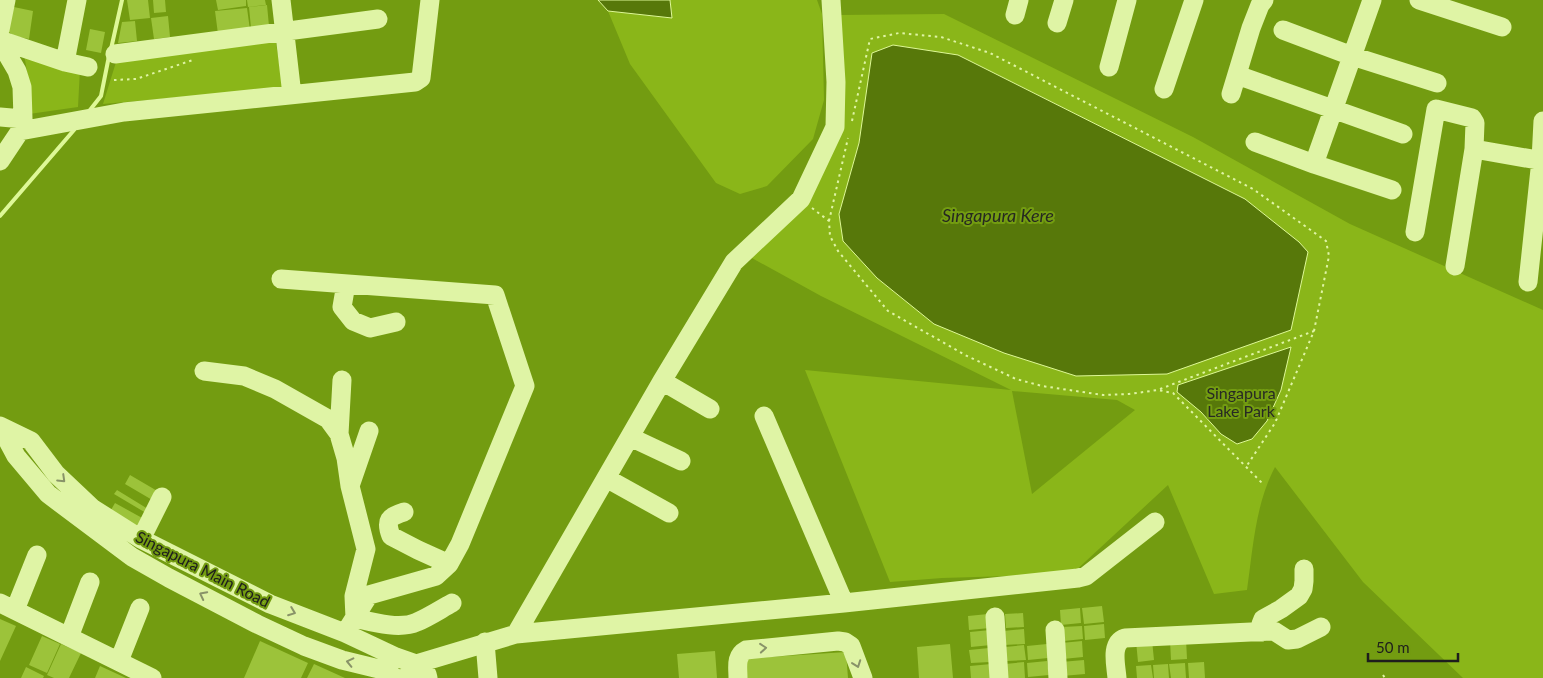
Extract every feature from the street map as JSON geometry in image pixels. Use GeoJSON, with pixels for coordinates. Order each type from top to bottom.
{"type":"FeatureCollection","features":[{"type":"Feature","properties":{"kind":"street"},"geometry":{"type":"LineString","coordinates":[[0,30],[6,0]]}},
{"type":"Feature","properties":{"kind":"street"},"geometry":{"type":"LineString","coordinates":[[65,62],[76,0]]}},
{"type":"Feature","properties":{"kind":"street"},"geometry":{"type":"LineString","coordinates":[[281,0],[292,95]]}},
{"type":"Feature","properties":{"kind":"street"},"geometry":{"type":"LineString","coordinates":[[0,117],[21,125],[418,80],[421,78],[430,0]]}},
{"type":"Feature","properties":{"kind":"street"},"geometry":{"type":"LineString","coordinates":[[516,634],[662,381],[734,262],[800,199],[836,127],[836,82],[831,0]]}},
{"type":"Feature","properties":{"kind":"street"},"geometry":{"type":"LineString","coordinates":[[1057,23],[1064,0]]}},
{"type":"Feature","properties":{"kind":"street"},"geometry":{"type":"LineString","coordinates":[[1109,67],[1127,0]]}},
{"type":"Feature","properties":{"kind":"street"},"geometry":{"type":"LineString","coordinates":[[1164,89],[1194,0]]}},
{"type":"Feature","properties":{"kind":"street"},"geometry":{"type":"LineString","coordinates":[[1231,94],[1252,28],[1264,0]]}},
{"type":"Feature","properties":{"kind":"street"},"geometry":{"type":"LineString","coordinates":[[1314,164],[1372,0]]}},
{"type":"Feature","properties":{"kind":"street"},"geometry":{"type":"LineString","coordinates":[[1419,0],[1502,26]]}},
{"type":"Feature","properties":{"kind":"street"},"geometry":{"type":"LineString","coordinates":[[115,54],[378,19]]}},
{"type":"Feature","properties":{"kind":"street"},"geometry":{"type":"LineString","coordinates":[[1283,30],[1352,56],[1437,83]]}},
{"type":"Feature","properties":{"kind":"street"},"geometry":{"type":"LineString","coordinates":[[0,41],[65,62],[88,67]]}},
{"type":"Feature","properties":{"kind":"street"},"geometry":{"type":"LineString","coordinates":[[0,41],[17,71],[22,87],[21,125],[0,161]]}},
{"type":"Feature","properties":{"kind":"street"},"geometry":{"type":"LineString","coordinates":[[1237,75],[1403,134]]}},
{"type":"Feature","properties":{"kind":"street"},"geometry":{"type":"LineString","coordinates":[[1414,232],[1436,109],[1472,118],[1475,120],[1474,149],[1455,266]]}},
{"type":"Feature","properties":{"kind":"street"},"geometry":{"type":"LineString","coordinates":[[1528,282],[1542,160],[1543,121]]}},
{"type":"Feature","properties":{"kind":"street"},"geometry":{"type":"LineString","coordinates":[[1255,142],[1392,190]]}},
{"type":"Feature","properties":{"kind":"street"},"geometry":{"type":"LineString","coordinates":[[1474,149],[1542,160]]}},
{"type":"Feature","properties":{"kind":"street"},"geometry":{"type":"LineString","coordinates":[[281,279],[495,295],[525,386],[460,544],[449,564],[436,576],[369,595],[350,625]]}},
{"type":"Feature","properties":{"kind":"street"},"geometry":{"type":"LineString","coordinates":[[346,284],[342,307],[353,321],[370,328],[396,322]]}},
{"type":"Feature","properties":{"kind":"street"},"geometry":{"type":"LineString","coordinates":[[204,371],[244,376],[275,389],[328,419],[339,434]]}},
{"type":"Feature","properties":{"kind":"street"},"geometry":{"type":"LineString","coordinates":[[342,380],[339,434],[366,549],[354,596],[350,625]]}},
{"type":"Feature","properties":{"kind":"street"},"geometry":{"type":"LineString","coordinates":[[662,381],[710,409]]}},
{"type":"Feature","properties":{"kind":"street"},"geometry":{"type":"LineString","coordinates":[[764,416],[844,603]]}},
{"type":"Feature","properties":{"kind":"street","name":"Singapura Main Road"},"geometry":{"type":"LineString","coordinates":[[0,426],[31,442],[56,474],[92,508],[141,539],[270,604],[350,625],[396,657],[411,671],[427,674],[428,678]]}},
{"type":"Feature","properties":{"kind":"street","name":"Singapura Main Road"},"geometry":{"type":"LineString","coordinates":[[0,426],[16,456],[48,494],[132,557],[240,615],[304,646],[342,660],[383,670],[396,678]]}},
{"type":"Feature","properties":{"kind":"street"},"geometry":{"type":"LineString","coordinates":[[350,486],[368,431]]}},
{"type":"Feature","properties":{"kind":"street"},"geometry":{"type":"LineString","coordinates":[[630,437],[681,461]]}},
{"type":"Feature","properties":{"kind":"street"},"geometry":{"type":"LineString","coordinates":[[606,478],[669,513]]}},
{"type":"Feature","properties":{"kind":"street"},"geometry":{"type":"LineString","coordinates":[[141,539],[162,497]]}},
{"type":"Feature","properties":{"kind":"street"},"geometry":{"type":"LineString","coordinates":[[404,512],[393,515],[388,521],[391,536],[449,564]]}},
{"type":"Feature","properties":{"kind":"street"},"geometry":{"type":"LineString","coordinates":[[411,671],[485,642],[516,634],[1082,578],[1155,522]]}},
{"type":"Feature","properties":{"kind":"street"},"geometry":{"type":"LineString","coordinates":[[37,555],[7,606],[152,678]]}},
{"type":"Feature","properties":{"kind":"street"},"geometry":{"type":"LineString","coordinates":[[1255,632],[1264,619],[1299,596],[1303,589],[1304,569]]}},
{"type":"Feature","properties":{"kind":"street"},"geometry":{"type":"LineString","coordinates":[[69,637],[90,582]]}},
{"type":"Feature","properties":{"kind":"street"},"geometry":{"type":"LineString","coordinates":[[350,625],[416,623],[452,603]]}},
{"type":"Feature","properties":{"kind":"street"},"geometry":{"type":"LineString","coordinates":[[119,662],[140,608]]}},
{"type":"Feature","properties":{"kind":"street"},"geometry":{"type":"LineString","coordinates":[[995,616],[999,678]]}},
{"type":"Feature","properties":{"kind":"street"},"geometry":{"type":"LineString","coordinates":[[1117,678],[1116,646],[1120,639],[1274,631],[1288,640],[1297,639],[1321,627]]}},
{"type":"Feature","properties":{"kind":"street"},"geometry":{"type":"LineString","coordinates":[[1056,630],[1058,678]]}},
{"type":"Feature","properties":{"kind":"street"},"geometry":{"type":"LineString","coordinates":[[738,678],[737,661],[741,652],[746,650],[838,641],[845,642],[851,646],[863,678]]}},
{"type":"Feature","properties":{"kind":"street"},"geometry":{"type":"LineString","coordinates":[[485,642],[488,678]]}},
{"type":"Feature","properties":{"kind":"path"},"geometry":{"type":"LineString","coordinates":[[850,125],[870,39],[899,33],[941,37],[990,53],[1253,189],[1326,242],[1330,256],[1314,331],[1275,423],[1246,467]]}},
{"type":"Feature","properties":{"kind":"path"},"geometry":{"type":"LineString","coordinates":[[114,80],[136,79],[199,58]]}},
{"type":"Feature","properties":{"kind":"path"},"geometry":{"type":"LineString","coordinates":[[848,135],[829,221],[830,236],[838,251],[888,311],[967,356],[1016,379],[1042,386],[1103,395],[1158,390],[1314,331]]}},
{"type":"Feature","properties":{"kind":"path"},"geometry":{"type":"LineString","coordinates":[[800,199],[829,221]]}},
{"type":"Feature","properties":{"kind":"path"},"geometry":{"type":"LineString","coordinates":[[1158,390],[1173,393],[1264,484]]}},
{"type":"Feature","properties":{"kind":"path"},"geometry":{"type":"LineString","coordinates":[[1382,675],[1385,678]]}},
{"type":"Feature","properties":{"kind":"green space"},"geometry":{"type":"Polygon","coordinates":[[[670,0],[817,0],[822,14],[824,100],[813,139],[767,186],[740,194],[716,183],[630,64],[608,11],[671,18],[670,0]]]}},
{"type":"Feature","properties":{"kind":"green space","name":"Singapura Lake Park"},"geometry":{"type":"Polygon","coordinates":[[[944,14],[1193,137],[1350,224],[1543,310],[1543,678],[1463,678],[1363,582],[1275,467],[1263,496],[1259,512],[1247,590],[1214,594],[1168,485],[1072,574],[942,578],[890,582],[805,370],[1011,390],[821,296],[750,257],[840,129],[844,61],[839,15],[944,14]],[[958,55],[859,143],[839,214],[843,241],[877,278],[934,324],[1144,374],[1167,374],[1307,252],[1298,242],[1245,199],[958,55]],[[1012,391],[1032,494],[1135,410],[1117,400],[1012,391]]]}},
{"type":"Feature","properties":{"kind":"green space"},"geometry":{"type":"Polygon","coordinates":[[[275,37],[283,88],[103,104],[117,59],[275,37]]]}},
{"type":"Feature","properties":{"kind":"green space"},"geometry":{"type":"Polygon","coordinates":[[[24,54],[80,69],[78,107],[29,114],[29,83],[24,54]]]}},
{"type":"Feature","properties":{"kind":"water"},"geometry":{"type":"Polygon","coordinates":[[[598,0],[670,0],[672,18],[608,11],[598,0]]]}},
{"type":"Feature","properties":{"kind":"water","name":"Singapura Kere"},"geometry":{"type":"Polygon","coordinates":[[[893,45],[958,55],[1245,199],[1299,242],[1308,252],[1291,330],[1167,374],[1076,376],[1004,353],[934,324],[877,278],[843,241],[839,214],[859,143],[872,53],[893,45]]]}},
{"type":"Feature","properties":{"kind":"water"},"geometry":{"type":"Polygon","coordinates":[[[1291,347],[1281,390],[1267,421],[1252,439],[1237,444],[1221,434],[1201,412],[1177,392],[1178,385],[1291,347]]]}},
{"type":"Feature","properties":{"kind":"building"},"geometry":{"type":"Polygon","coordinates":[[[127,0],[148,0],[150,18],[130,20],[127,0]]]}},
{"type":"Feature","properties":{"kind":"building"},"geometry":{"type":"Polygon","coordinates":[[[153,0],[165,0],[166,12],[154,13],[153,0]]]}},
{"type":"Feature","properties":{"kind":"building"},"geometry":{"type":"Polygon","coordinates":[[[216,0],[246,0],[246,6],[218,10],[216,0]]]}},
{"type":"Feature","properties":{"kind":"building"},"geometry":{"type":"Polygon","coordinates":[[[247,0],[265,0],[266,5],[248,7],[247,0]]]}},
{"type":"Feature","properties":{"kind":"building"},"geometry":{"type":"Polygon","coordinates":[[[267,5],[269,26],[251,28],[249,7],[267,5]]]}},
{"type":"Feature","properties":{"kind":"building"},"geometry":{"type":"Polygon","coordinates":[[[9,6],[33,11],[29,39],[14,36],[5,29],[9,6]]]}},
{"type":"Feature","properties":{"kind":"building"},"geometry":{"type":"Polygon","coordinates":[[[247,8],[250,30],[218,34],[215,11],[247,8]]]}},
{"type":"Feature","properties":{"kind":"building"},"geometry":{"type":"Polygon","coordinates":[[[168,16],[170,37],[154,39],[151,18],[168,16]]]}},
{"type":"Feature","properties":{"kind":"building"},"geometry":{"type":"Polygon","coordinates":[[[135,21],[137,41],[118,43],[122,22],[135,21]]]}},
{"type":"Feature","properties":{"kind":"building"},"geometry":{"type":"Polygon","coordinates":[[[90,29],[105,32],[101,53],[86,50],[90,29]]]}},
{"type":"Feature","properties":{"kind":"building"},"geometry":{"type":"Polygon","coordinates":[[[130,475],[159,492],[154,501],[125,484],[130,475]]]}},
{"type":"Feature","properties":{"kind":"building"},"geometry":{"type":"Polygon","coordinates":[[[117,490],[148,509],[146,513],[114,494],[117,490]]]}},
{"type":"Feature","properties":{"kind":"building"},"geometry":{"type":"Polygon","coordinates":[[[115,503],[144,519],[137,532],[108,515],[115,503]]]}},
{"type":"Feature","properties":{"kind":"building"},"geometry":{"type":"Polygon","coordinates":[[[1102,606],[1104,622],[1084,624],[1082,608],[1102,606]]]}},
{"type":"Feature","properties":{"kind":"building"},"geometry":{"type":"Polygon","coordinates":[[[1080,608],[1081,623],[1061,625],[1060,610],[1080,608]]]}},
{"type":"Feature","properties":{"kind":"building"},"geometry":{"type":"Polygon","coordinates":[[[1023,613],[1024,627],[1006,628],[1005,614],[1023,613]]]}},
{"type":"Feature","properties":{"kind":"building"},"geometry":{"type":"Polygon","coordinates":[[[988,614],[990,628],[969,630],[968,616],[988,614]]]}},
{"type":"Feature","properties":{"kind":"building"},"geometry":{"type":"Polygon","coordinates":[[[0,619],[16,626],[0,661],[0,619]]]}},
{"type":"Feature","properties":{"kind":"building"},"geometry":{"type":"Polygon","coordinates":[[[1104,624],[1105,638],[1085,640],[1084,626],[1104,624]]]}},
{"type":"Feature","properties":{"kind":"building"},"geometry":{"type":"Polygon","coordinates":[[[1082,626],[1083,639],[1064,641],[1062,627],[1082,626]]]}},
{"type":"Feature","properties":{"kind":"building"},"geometry":{"type":"Polygon","coordinates":[[[1024,629],[1025,644],[1004,645],[1003,631],[1024,629]]]}},
{"type":"Feature","properties":{"kind":"building"},"geometry":{"type":"Polygon","coordinates":[[[990,630],[991,645],[971,647],[970,632],[990,630]]]}},
{"type":"Feature","properties":{"kind":"building"},"geometry":{"type":"Polygon","coordinates":[[[42,636],[60,644],[47,673],[29,665],[42,636]]]}},
{"type":"Feature","properties":{"kind":"building"},"geometry":{"type":"Polygon","coordinates":[[[1186,639],[1187,659],[1171,660],[1170,640],[1186,639]]]}},
{"type":"Feature","properties":{"kind":"building"},"geometry":{"type":"Polygon","coordinates":[[[1152,640],[1154,660],[1138,662],[1136,641],[1152,640]]]}},
{"type":"Feature","properties":{"kind":"building"},"geometry":{"type":"Polygon","coordinates":[[[260,641],[308,663],[301,678],[244,678],[260,641]]]}},
{"type":"Feature","properties":{"kind":"building"},"geometry":{"type":"Polygon","coordinates":[[[1082,641],[1083,657],[1063,659],[1061,643],[1082,641]]]}},
{"type":"Feature","properties":{"kind":"building"},"geometry":{"type":"Polygon","coordinates":[[[61,644],[81,653],[69,678],[54,678],[47,675],[61,644]]]}},
{"type":"Feature","properties":{"kind":"building"},"geometry":{"type":"Polygon","coordinates":[[[950,644],[953,678],[919,678],[917,647],[950,644]]]}},
{"type":"Feature","properties":{"kind":"building"},"geometry":{"type":"Polygon","coordinates":[[[1047,644],[1048,658],[1028,660],[1027,646],[1047,644]]]}},
{"type":"Feature","properties":{"kind":"building"},"geometry":{"type":"Polygon","coordinates":[[[1024,645],[1026,660],[1006,661],[1005,647],[1024,645]]]}},
{"type":"Feature","properties":{"kind":"building"},"geometry":{"type":"Polygon","coordinates":[[[989,648],[990,662],[971,663],[969,650],[989,648]]]}},
{"type":"Feature","properties":{"kind":"building"},"geometry":{"type":"Polygon","coordinates":[[[715,651],[717,678],[679,678],[677,654],[715,651]]]}},
{"type":"Feature","properties":{"kind":"building"},"geometry":{"type":"Polygon","coordinates":[[[846,652],[848,678],[743,678],[741,659],[846,652]]]}},
{"type":"Feature","properties":{"kind":"building"},"geometry":{"type":"Polygon","coordinates":[[[1084,660],[1085,674],[1062,676],[1061,662],[1084,660]]]}},
{"type":"Feature","properties":{"kind":"building"},"geometry":{"type":"Polygon","coordinates":[[[1047,661],[1049,675],[1028,677],[1027,663],[1047,661]]]}},
{"type":"Feature","properties":{"kind":"building"},"geometry":{"type":"Polygon","coordinates":[[[1024,662],[1025,678],[1006,678],[1005,664],[1024,662]]]}},
{"type":"Feature","properties":{"kind":"building"},"geometry":{"type":"Polygon","coordinates":[[[1204,662],[1205,678],[1189,678],[1188,663],[1204,662]]]}},
{"type":"Feature","properties":{"kind":"building"},"geometry":{"type":"Polygon","coordinates":[[[1185,663],[1186,678],[1171,678],[1169,664],[1185,663]]]}},
{"type":"Feature","properties":{"kind":"building"},"geometry":{"type":"Polygon","coordinates":[[[314,664],[345,678],[307,678],[314,664]]]}},
{"type":"Feature","properties":{"kind":"building"},"geometry":{"type":"Polygon","coordinates":[[[991,664],[992,678],[971,678],[970,666],[991,664]]]}},
{"type":"Feature","properties":{"kind":"building"},"geometry":{"type":"Polygon","coordinates":[[[1168,664],[1169,678],[1154,678],[1153,665],[1168,664]]]}},
{"type":"Feature","properties":{"kind":"building"},"geometry":{"type":"Polygon","coordinates":[[[1151,665],[1153,678],[1137,678],[1136,666],[1151,665]]]}},
{"type":"Feature","properties":{"kind":"building"},"geometry":{"type":"Polygon","coordinates":[[[100,666],[126,678],[95,678],[100,666]]]}},
{"type":"Feature","properties":{"kind":"building"},"geometry":{"type":"Polygon","coordinates":[[[26,667],[44,676],[43,678],[21,678],[26,667]]]}},
{"type":"Feature","properties":{"kind":"waterway"},"geometry":{"type":"LineString","coordinates":[[111,49],[122,0]]}},
{"type":"Feature","properties":{"kind":"waterway"},"geometry":{"type":"LineString","coordinates":[[90,110],[101,96],[109,56]]}},
{"type":"Feature","properties":{"kind":"waterway"},"geometry":{"type":"LineString","coordinates":[[0,216],[74,130]]}}]}
